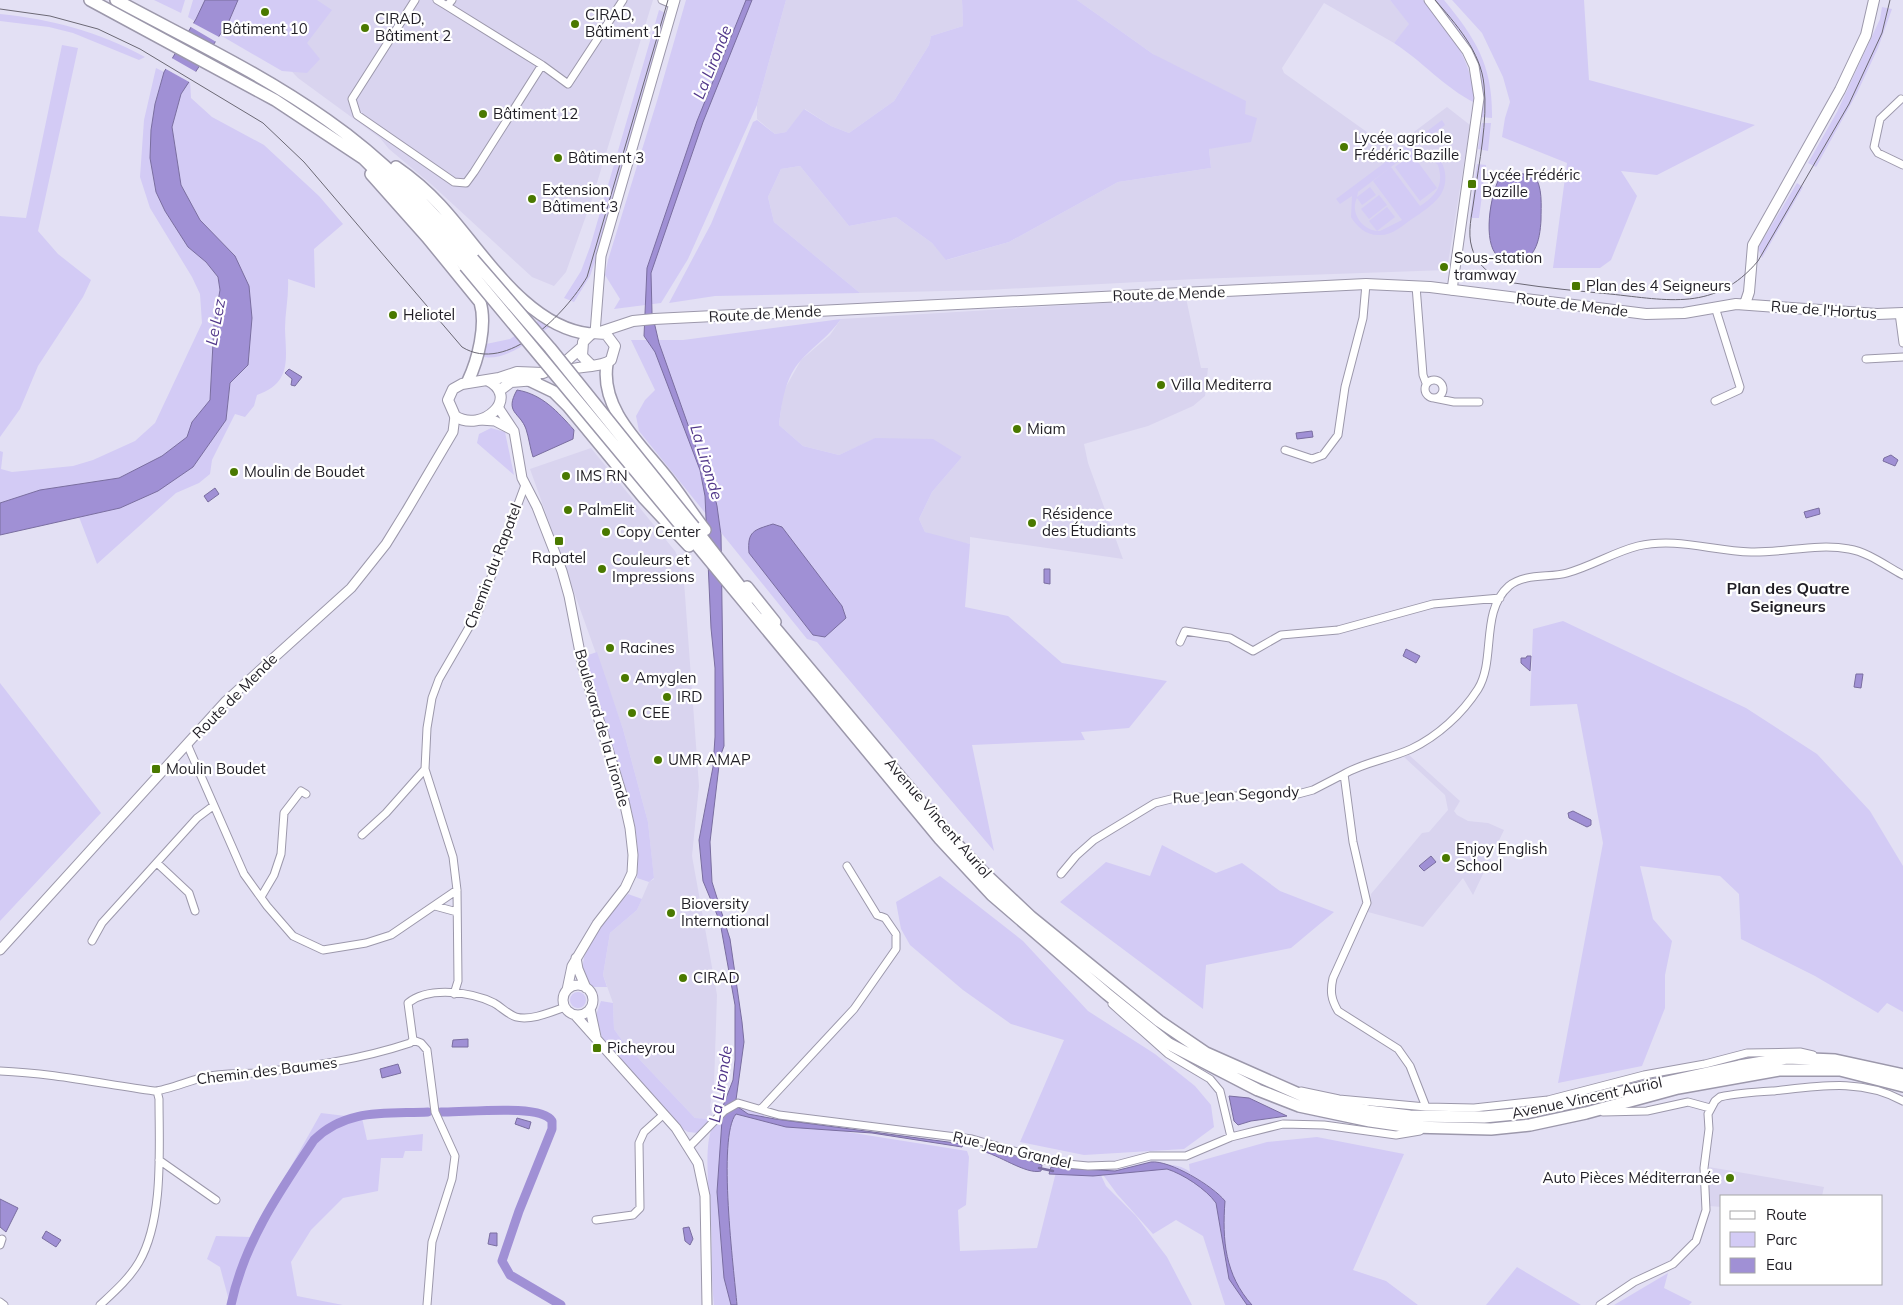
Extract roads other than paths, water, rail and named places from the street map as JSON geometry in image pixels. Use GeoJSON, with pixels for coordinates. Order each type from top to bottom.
{"type":"FeatureCollection","features":[{"type":"Feature","properties":{"kind":"main road"},"geometry":{"type":"LineString","coordinates":[[90,0],[152,32],[300,116],[364,159],[469,262]]}},
{"type":"Feature","properties":{"kind":"main road"},"geometry":{"type":"LineString","coordinates":[[116,0],[158,21],[327,120],[402,181],[437,217],[469,262],[698,533]]}},
{"type":"Feature","properties":{"kind":"main road"},"geometry":{"type":"LineString","coordinates":[[1745,304],[1749,292],[1753,245],[1840,90],[1866,35],[1874,0]]}},
{"type":"Feature","properties":{"kind":"main road"},"geometry":{"type":"LineString","coordinates":[[300,116],[362,165],[427,237],[480,302],[483,312],[482,323],[474,367],[468,382]]}},
{"type":"Feature","properties":{"kind":"main road"},"geometry":{"type":"LineString","coordinates":[[351,138],[375,151],[423,188],[529,306],[567,329],[606,334],[613,341]]}},
{"type":"Feature","properties":{"kind":"main road","name":"Route de Mende"},"geometry":{"type":"LineString","coordinates":[[595,333],[641,320],[1366,284],[1416,286],[1646,314],[1684,313],[1745,304]]}},
{"type":"Feature","properties":{"kind":"main road","name":"Rue de l'Hortus"},"geometry":{"type":"LineString","coordinates":[[1745,304],[1877,314],[1901,313]]}},
{"type":"Feature","properties":{"kind":"main road"},"geometry":{"type":"LineString","coordinates":[[499,391],[511,382],[541,379],[572,368],[591,364],[602,366],[607,364],[614,356],[613,341],[622,325]]}},
{"type":"Feature","properties":{"kind":"main road"},"geometry":{"type":"LineString","coordinates":[[591,364],[582,356],[581,348],[583,342],[595,333]]}},
{"type":"Feature","properties":{"kind":"main road"},"geometry":{"type":"LineString","coordinates":[[486,380],[496,386],[499,391],[501,401],[498,407],[489,416],[480,420],[466,422],[455,416],[449,406],[450,394],[453,389],[468,382],[486,380],[517,372],[544,373],[558,367],[581,348]]}},
{"type":"Feature","properties":{"kind":"main road"},"geometry":{"type":"LineString","coordinates":[[607,364],[607,382],[620,420],[665,475],[698,533]]}},
{"type":"Feature","properties":{"kind":"main road"},"geometry":{"type":"LineString","coordinates":[[529,380],[554,392],[568,406],[644,498],[707,563],[727,592],[813,695],[886,774]]}},
{"type":"Feature","properties":{"kind":"main road","name":"Avenue Vincent Auriol"},"geometry":{"type":"LineString","coordinates":[[698,533],[722,558],[750,599],[958,847],[1031,917],[1159,1021],[1206,1053],[1310,1099],[1368,1110],[1423,1117],[1484,1117],[1526,1113],[1739,1066],[1787,1058],[1835,1060],[1903,1075]]}},
{"type":"Feature","properties":{"kind":"main road","name":"Avenue Vincent Auriol"},"geometry":{"type":"LineString","coordinates":[[698,533],[707,563],[723,578],[975,878],[1070,963],[1169,1044],[1258,1090],[1299,1106],[1411,1127],[1491,1129],[1530,1125],[1588,1113],[1678,1088],[1779,1070],[1840,1070],[1903,1086]]}},
{"type":"Feature","properties":{"kind":"street"},"geometry":{"type":"LineString","coordinates":[[415,0],[352,99],[357,115],[454,182],[466,183],[542,65]]}},
{"type":"Feature","properties":{"kind":"street"},"geometry":{"type":"LineString","coordinates":[[437,0],[450,3],[568,84],[623,0]]}},
{"type":"Feature","properties":{"kind":"street"},"geometry":{"type":"LineString","coordinates":[[595,333],[601,256],[675,2],[662,0]]}},
{"type":"Feature","properties":{"kind":"street"},"geometry":{"type":"LineString","coordinates":[[1429,0],[1467,51],[1474,66],[1479,98],[1452,290]]}},
{"type":"Feature","properties":{"kind":"street"},"geometry":{"type":"LineString","coordinates":[[1901,99],[1880,119],[1874,147],[1878,154],[1903,165]]}},
{"type":"Feature","properties":{"kind":"street"},"geometry":{"type":"LineString","coordinates":[[1285,450],[1312,459],[1327,452],[1338,434],[1345,387],[1363,318],[1366,284]]}},
{"type":"Feature","properties":{"kind":"street"},"geometry":{"type":"LineString","coordinates":[[1416,286],[1423,375],[1426,383],[1425,392],[1428,396],[1454,402],[1479,402]]}},
{"type":"Feature","properties":{"kind":"street"},"geometry":{"type":"LineString","coordinates":[[1714,401],[1739,390],[1740,387],[1715,307]]}},
{"type":"Feature","properties":{"kind":"street"},"geometry":{"type":"LineString","coordinates":[[1901,313],[1903,343]]}},
{"type":"Feature","properties":{"kind":"street"},"geometry":{"type":"LineString","coordinates":[[1866,359],[1903,357]]}},
{"type":"Feature","properties":{"kind":"street"},"geometry":{"type":"LineString","coordinates":[[1426,383],[1434,380],[1442,385],[1441,394],[1434,398]]}},
{"type":"Feature","properties":{"kind":"street","name":"Boulevard de la Lironde"},"geometry":{"type":"LineString","coordinates":[[498,407],[514,431],[518,463],[525,485],[537,507],[562,571],[583,668],[624,801],[630,828],[633,855],[632,873],[625,888],[597,924],[576,958],[572,966],[567,990]]}},
{"type":"Feature","properties":{"kind":"street"},"geometry":{"type":"LineString","coordinates":[[452,432],[455,416]]}},
{"type":"Feature","properties":{"kind":"street"},"geometry":{"type":"LineString","coordinates":[[480,420],[495,421],[514,431]]}},
{"type":"Feature","properties":{"kind":"street"},"geometry":{"type":"LineString","coordinates":[[452,432],[466,422]]}},
{"type":"Feature","properties":{"kind":"street","name":"Route de Mende"},"geometry":{"type":"LineString","coordinates":[[0,950],[187,744],[248,680],[329,610],[351,588],[386,544],[452,432]]}},
{"type":"Feature","properties":{"kind":"street","name":"Chemin du Rapatel"},"geometry":{"type":"LineString","coordinates":[[454,994],[458,981],[457,890],[453,857],[425,769],[432,698],[439,679],[479,610],[525,485]]}},
{"type":"Feature","properties":{"kind":"street"},"geometry":{"type":"LineString","coordinates":[[1180,642],[1185,631],[1230,638],[1252,651],[1281,635],[1338,630],[1433,604],[1500,598],[1509,587],[1522,580],[1565,573],[1636,546],[1659,542],[1686,542],[1750,552],[1847,548],[1864,553],[1903,575]]}},
{"type":"Feature","properties":{"kind":"street","name":"Rue Jean Segondy"},"geometry":{"type":"LineString","coordinates":[[1061,874],[1094,840],[1155,803],[1175,798],[1298,794],[1313,790],[1373,761],[1410,749],[1439,732],[1464,708],[1478,688],[1484,675],[1489,629],[1500,598]]}},
{"type":"Feature","properties":{"kind":"street"},"geometry":{"type":"LineString","coordinates":[[187,744],[244,874],[293,936],[323,950],[366,943],[391,935],[435,906],[445,896],[457,890]]}},
{"type":"Feature","properties":{"kind":"street"},"geometry":{"type":"LineString","coordinates":[[362,834],[386,813],[425,769]]}},
{"type":"Feature","properties":{"kind":"street"},"geometry":{"type":"LineString","coordinates":[[1344,774],[1353,842],[1367,903],[1332,978],[1330,989],[1332,1001],[1338,1011],[1398,1048],[1410,1066],[1426,1107]]}},
{"type":"Feature","properties":{"kind":"street"},"geometry":{"type":"LineString","coordinates":[[261,897],[274,875],[281,854],[284,813],[301,791],[306,794]]}},
{"type":"Feature","properties":{"kind":"street"},"geometry":{"type":"LineString","coordinates":[[92,941],[102,923],[197,818],[213,806]]}},
{"type":"Feature","properties":{"kind":"street"},"geometry":{"type":"LineString","coordinates":[[157,863],[189,893],[195,911]]}},
{"type":"Feature","properties":{"kind":"street"},"geometry":{"type":"LineString","coordinates":[[761,1109],[854,1009],[896,949],[896,934],[885,918],[877,915],[848,866]]}},
{"type":"Feature","properties":{"kind":"street"},"geometry":{"type":"LineString","coordinates":[[435,906],[457,912]]}},
{"type":"Feature","properties":{"kind":"street"},"geometry":{"type":"LineString","coordinates":[[576,958],[578,969],[586,988],[592,996],[590,1009],[597,1040]]}},
{"type":"Feature","properties":{"kind":"street","name":"Avenue Vincent Auriol"},"geometry":{"type":"LineString","coordinates":[[1070,963],[1124,1016],[1168,1054],[1210,1079],[1220,1091],[1231,1137]]}},
{"type":"Feature","properties":{"kind":"street"},"geometry":{"type":"LineString","coordinates":[[586,988],[578,985],[567,990],[563,998],[565,1007],[575,1015],[664,1114],[690,1146],[702,1172],[708,1305]]}},
{"type":"Feature","properties":{"kind":"street"},"geometry":{"type":"LineString","coordinates":[[427,1305],[432,1242],[452,1179],[455,1156],[435,1112],[427,1050],[421,1043],[413,1040],[408,1003],[420,996],[454,994],[480,997],[518,1017],[549,1013],[565,1007]]}},
{"type":"Feature","properties":{"kind":"street"},"geometry":{"type":"LineString","coordinates":[[575,1015],[583,1014],[590,1009]]}},
{"type":"Feature","properties":{"kind":"street","name":"Chemin des Baumes"},"geometry":{"type":"LineString","coordinates":[[0,1071],[85,1080],[157,1092],[204,1077],[226,1073],[252,1073],[348,1060],[383,1052],[410,1043],[413,1040]]}},
{"type":"Feature","properties":{"kind":"street","name":"Avenue Vincent Auriol"},"geometry":{"type":"LineString","coordinates":[[1281,1086],[1339,1099],[1426,1107],[1474,1108],[1548,1100],[1644,1075],[1705,1064],[1747,1053],[1800,1052],[1835,1060]]}},
{"type":"Feature","properties":{"kind":"street"},"geometry":{"type":"LineString","coordinates":[[1600,1305],[1634,1282],[1669,1266],[1684,1255],[1696,1241],[1706,1210],[1704,1168],[1710,1108],[1715,1101],[1726,1096],[1816,1084],[1854,1084],[1884,1092],[1903,1101]]}},
{"type":"Feature","properties":{"kind":"street"},"geometry":{"type":"LineString","coordinates":[[100,1305],[132,1274],[144,1251],[155,1205],[159,1160],[159,1099],[157,1092]]}},
{"type":"Feature","properties":{"kind":"street","name":"Rue Jean Grandel"},"geometry":{"type":"LineString","coordinates":[[690,1146],[718,1118],[738,1102],[779,1116],[972,1139],[1056,1163],[1088,1166],[1116,1165],[1150,1156],[1186,1156],[1231,1137],[1283,1124],[1324,1125],[1396,1136],[1437,1128]]}},
{"type":"Feature","properties":{"kind":"street","name":"Avenue Vincent Auriol"},"geometry":{"type":"LineString","coordinates":[[1588,1113],[1647,1111],[1688,1102],[1710,1108]]}},
{"type":"Feature","properties":{"kind":"street"},"geometry":{"type":"LineString","coordinates":[[596,1220],[633,1215],[640,1208],[639,1143],[644,1132],[664,1114]]}},
{"type":"Feature","properties":{"kind":"street"},"geometry":{"type":"LineString","coordinates":[[159,1160],[216,1200]]}},
{"type":"Feature","properties":{"kind":"street"},"geometry":{"type":"LineString","coordinates":[[0,1302],[4,1305]]}},
{"type":"Feature","properties":{"kind":"water","name":"Le Lez"},"geometry":{"type":"Polygon","coordinates":[[[205,0],[238,0],[229,21],[181,94],[172,127],[181,185],[200,220],[235,256],[249,286],[252,318],[248,365],[230,383],[226,420],[193,467],[158,491],[120,508],[0,535],[0,503],[40,490],[119,478],[162,456],[187,437],[192,422],[210,400],[214,324],[220,290],[218,277],[206,262],[188,247],[165,211],[156,192],[150,158],[151,130],[155,104],[164,72],[196,19],[205,0]]]}},
{"type":"Feature","properties":{"kind":"water"},"geometry":{"type":"Polygon","coordinates":[[[746,0],[752,0],[703,122],[651,273],[652,313],[659,343],[704,470],[709,472],[721,535],[724,746],[720,757],[710,842],[712,882],[730,939],[744,1042],[735,1107],[748,1114],[775,1119],[963,1144],[962,1147],[872,1133],[786,1127],[736,1114],[730,1127],[727,1176],[730,1236],[737,1305],[731,1305],[724,1278],[717,1192],[723,1106],[733,1080],[735,1060],[735,1005],[720,922],[703,881],[699,840],[713,767],[715,737],[715,668],[711,628],[705,496],[700,470],[655,352],[644,336],[647,268],[697,121],[746,0]]]}},
{"type":"Feature","properties":{"kind":"water"},"geometry":{"type":"Polygon","coordinates":[[[1503,172],[1534,175],[1539,185],[1541,220],[1539,236],[1530,255],[1518,261],[1503,259],[1495,253],[1491,245],[1490,212],[1495,189],[1503,172]]]}},
{"type":"Feature","properties":{"kind":"water"},"geometry":{"type":"Polygon","coordinates":[[[289,369],[302,377],[295,386],[291,385],[292,379],[285,373],[289,369]]]}},
{"type":"Feature","properties":{"kind":"water"},"geometry":{"type":"Polygon","coordinates":[[[517,390],[534,395],[556,410],[574,430],[573,439],[533,457],[526,429],[513,408],[513,398],[517,390]]]}},
{"type":"Feature","properties":{"kind":"water"},"geometry":{"type":"Polygon","coordinates":[[[1312,431],[1313,437],[1297,439],[1296,433],[1312,431]]]}},
{"type":"Feature","properties":{"kind":"water"},"geometry":{"type":"Polygon","coordinates":[[[1891,455],[1898,460],[1895,466],[1883,461],[1884,458],[1891,455]]]}},
{"type":"Feature","properties":{"kind":"water"},"geometry":{"type":"Polygon","coordinates":[[[215,488],[219,494],[208,502],[204,496],[215,488]]]}},
{"type":"Feature","properties":{"kind":"water"},"geometry":{"type":"Polygon","coordinates":[[[1819,508],[1820,514],[1806,518],[1804,512],[1819,508]]]}},
{"type":"Feature","properties":{"kind":"water"},"geometry":{"type":"Polygon","coordinates":[[[773,524],[782,527],[842,606],[846,618],[825,637],[813,635],[749,553],[749,540],[753,532],[773,524]]]}},
{"type":"Feature","properties":{"kind":"water"},"geometry":{"type":"Polygon","coordinates":[[[1044,569],[1050,569],[1050,584],[1044,583],[1044,569]]]}},
{"type":"Feature","properties":{"kind":"water"},"geometry":{"type":"Polygon","coordinates":[[[1406,649],[1420,656],[1416,663],[1403,656],[1406,649]]]}},
{"type":"Feature","properties":{"kind":"water"},"geometry":{"type":"Polygon","coordinates":[[[1531,656],[1530,671],[1521,663],[1521,658],[1526,658],[1531,656]]]}},
{"type":"Feature","properties":{"kind":"water"},"geometry":{"type":"Polygon","coordinates":[[[1856,674],[1863,674],[1861,688],[1854,687],[1856,674]]]}},
{"type":"Feature","properties":{"kind":"water"},"geometry":{"type":"Polygon","coordinates":[[[1573,811],[1591,820],[1591,825],[1587,827],[1569,818],[1568,813],[1573,811]]]}},
{"type":"Feature","properties":{"kind":"water"},"geometry":{"type":"Polygon","coordinates":[[[1431,856],[1436,862],[1424,871],[1419,866],[1431,856]]]}},
{"type":"Feature","properties":{"kind":"water"},"geometry":{"type":"Polygon","coordinates":[[[468,1039],[468,1047],[452,1047],[453,1040],[468,1039]]]}},
{"type":"Feature","properties":{"kind":"water"},"geometry":{"type":"Polygon","coordinates":[[[398,1064],[401,1073],[382,1078],[380,1069],[398,1064]]]}},
{"type":"Feature","properties":{"kind":"water"},"geometry":{"type":"Polygon","coordinates":[[[1229,1096],[1249,1098],[1287,1116],[1251,1121],[1238,1125],[1234,1121],[1229,1096]]]}},
{"type":"Feature","properties":{"kind":"water"},"geometry":{"type":"Polygon","coordinates":[[[517,1118],[531,1122],[529,1129],[515,1124],[517,1118]]]}},
{"type":"Feature","properties":{"kind":"water"},"geometry":{"type":"Polygon","coordinates":[[[983,1146],[1004,1151],[1042,1165],[1041,1171],[1028,1170],[981,1151],[983,1146]]]}},
{"type":"Feature","properties":{"kind":"water"},"geometry":{"type":"Polygon","coordinates":[[[1151,1162],[1169,1165],[1191,1175],[1211,1188],[1225,1201],[1224,1229],[1227,1256],[1236,1282],[1252,1305],[1247,1305],[1229,1279],[1216,1203],[1194,1183],[1180,1174],[1167,1169],[1093,1176],[1049,1174],[1051,1167],[1115,1171],[1151,1162]]]}},
{"type":"Feature","properties":{"kind":"water"},"geometry":{"type":"Polygon","coordinates":[[[0,1199],[18,1208],[6,1232],[0,1227],[0,1199]]]}},
{"type":"Feature","properties":{"kind":"water"},"geometry":{"type":"Polygon","coordinates":[[[689,1227],[693,1239],[690,1245],[685,1241],[683,1228],[689,1227]]]}},
{"type":"Feature","properties":{"kind":"water"},"geometry":{"type":"Polygon","coordinates":[[[46,1231],[61,1240],[56,1247],[42,1238],[46,1231]]]}},
{"type":"Feature","properties":{"kind":"water"},"geometry":{"type":"Polygon","coordinates":[[[490,1233],[497,1233],[497,1246],[488,1244],[490,1233]]]}},
{"type":"Feature","properties":{"kind":"waterway"},"geometry":{"type":"LineString","coordinates":[[441,1112],[501,1110],[533,1112],[545,1115],[552,1121],[552,1129],[519,1211],[502,1261],[510,1275],[561,1305]]}},
{"type":"Feature","properties":{"kind":"waterway"},"geometry":{"type":"LineString","coordinates":[[231,1305],[245,1260],[264,1219],[314,1140],[340,1122],[353,1118],[382,1113],[428,1112]]}},
{"type":"Feature","properties":{"kind":"waterway"},"geometry":{"type":"LineString","coordinates":[[1039,1168],[1053,1171]]}},
{"type":"Feature","properties":{"kind":"tram line"},"geometry":{"type":"LineString","coordinates":[[0,9],[50,16],[98,29],[140,49],[263,123],[304,162],[462,347],[479,354],[498,353],[516,347],[534,336],[565,307],[587,277],[668,0]]}},
{"type":"Feature","properties":{"kind":"tram line"},"geometry":{"type":"LineString","coordinates":[[1435,0],[1459,29],[1473,50],[1482,73],[1484,85],[1484,128],[1470,230],[1472,248],[1478,261],[1488,272],[1500,279],[1514,283],[1671,300],[1690,299],[1725,289],[1742,277],[1758,261],[1849,104],[1882,33],[1890,0]]}},
{"type":"Feature","properties":{"kind":"place","name":"Bâtiment 10"},"geometry":{"type":"Point","coordinates":[265,12]}},
{"type":"Feature","properties":{"kind":"place","name":"CIRAD, Bâtiment 1"},"geometry":{"type":"Point","coordinates":[575,24]}},
{"type":"Feature","properties":{"kind":"place","name":"CIRAD, Bâtiment 2"},"geometry":{"type":"Point","coordinates":[365,28]}},
{"type":"Feature","properties":{"kind":"place","name":"Bâtiment 12"},"geometry":{"type":"Point","coordinates":[483,114]}},
{"type":"Feature","properties":{"kind":"place","name":"Lycée agricole Frédéric Bazille"},"geometry":{"type":"Point","coordinates":[1344,147]}},
{"type":"Feature","properties":{"kind":"place","name":"Bâtiment 3"},"geometry":{"type":"Point","coordinates":[558,158]}},
{"type":"Feature","properties":{"kind":"place","name":"Lycée Frédéric Bazille"},"geometry":{"type":"Point","coordinates":[1472,184]}},
{"type":"Feature","properties":{"kind":"place","name":"Extension Bâtiment 3"},"geometry":{"type":"Point","coordinates":[532,199]}},
{"type":"Feature","properties":{"kind":"place","name":"Sous-station tramway"},"geometry":{"type":"Point","coordinates":[1444,267]}},
{"type":"Feature","properties":{"kind":"place","name":"Plan des 4 Seigneurs"},"geometry":{"type":"Point","coordinates":[1576,286]}},
{"type":"Feature","properties":{"kind":"place","name":"Heliotel"},"geometry":{"type":"Point","coordinates":[393,315]}},
{"type":"Feature","properties":{"kind":"place","name":"Villa Mediterra"},"geometry":{"type":"Point","coordinates":[1161,385]}},
{"type":"Feature","properties":{"kind":"place","name":"Miam"},"geometry":{"type":"Point","coordinates":[1017,429]}},
{"type":"Feature","properties":{"kind":"place","name":"Moulin de Boudet"},"geometry":{"type":"Point","coordinates":[234,472]}},
{"type":"Feature","properties":{"kind":"place","name":"IMS RN"},"geometry":{"type":"Point","coordinates":[566,476]}},
{"type":"Feature","properties":{"kind":"place","name":"PalmElit"},"geometry":{"type":"Point","coordinates":[568,510]}},
{"type":"Feature","properties":{"kind":"place","name":"Résidence des Étudiants"},"geometry":{"type":"Point","coordinates":[1032,523]}},
{"type":"Feature","properties":{"kind":"place","name":"Copy Center"},"geometry":{"type":"Point","coordinates":[606,532]}},
{"type":"Feature","properties":{"kind":"place","name":"Rapatel"},"geometry":{"type":"Point","coordinates":[559,541]}},
{"type":"Feature","properties":{"kind":"place","name":"Couleurs et Impressions"},"geometry":{"type":"Point","coordinates":[602,569]}},
{"type":"Feature","properties":{"kind":"place","name":"Racines"},"geometry":{"type":"Point","coordinates":[610,648]}},
{"type":"Feature","properties":{"kind":"place","name":"Amyglen"},"geometry":{"type":"Point","coordinates":[625,678]}},
{"type":"Feature","properties":{"kind":"place","name":"IRD"},"geometry":{"type":"Point","coordinates":[667,697]}},
{"type":"Feature","properties":{"kind":"place","name":"CEE"},"geometry":{"type":"Point","coordinates":[632,713]}},
{"type":"Feature","properties":{"kind":"place","name":"UMR AMAP"},"geometry":{"type":"Point","coordinates":[658,760]}},
{"type":"Feature","properties":{"kind":"place","name":"Moulin Boudet"},"geometry":{"type":"Point","coordinates":[156,769]}},
{"type":"Feature","properties":{"kind":"place","name":"Enjoy English School"},"geometry":{"type":"Point","coordinates":[1446,858]}},
{"type":"Feature","properties":{"kind":"place","name":"Bioversity International"},"geometry":{"type":"Point","coordinates":[671,913]}},
{"type":"Feature","properties":{"kind":"place","name":"CIRAD"},"geometry":{"type":"Point","coordinates":[683,978]}},
{"type":"Feature","properties":{"kind":"place","name":"Picheyrou"},"geometry":{"type":"Point","coordinates":[597,1048]}},
{"type":"Feature","properties":{"kind":"place","name":"Auto Pièces Méditerranée"},"geometry":{"type":"Point","coordinates":[1730,1178]}},
{"type":"Feature","properties":{"kind":"district","name":"Plan des Quatre Seigneurs"},"geometry":{"type":"Point","coordinates":[1788,597]}},
{"type":"Feature","properties":{"kind":"water label","name":"La Lironde"},"geometry":{"type":"Point","coordinates":[712,62]}},
{"type":"Feature","properties":{"kind":"water label","name":"La Lironde"},"geometry":{"type":"Point","coordinates":[707,462]}},
{"type":"Feature","properties":{"kind":"water label","name":"La Lironde"},"geometry":{"type":"Point","coordinates":[720,1084]}}]}
